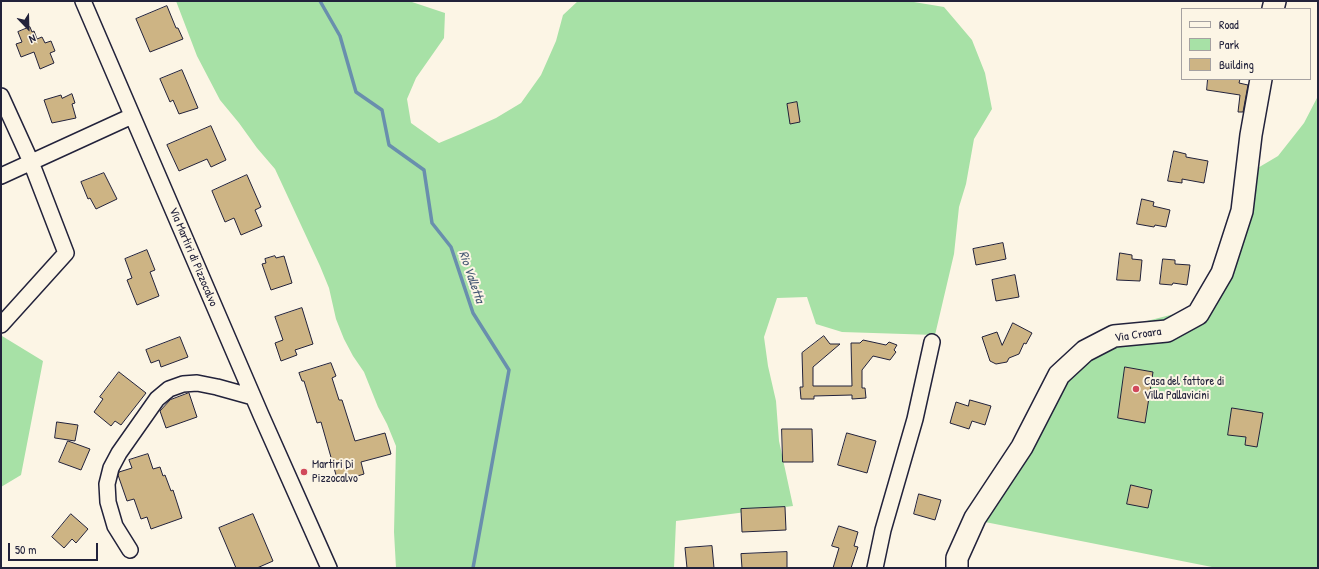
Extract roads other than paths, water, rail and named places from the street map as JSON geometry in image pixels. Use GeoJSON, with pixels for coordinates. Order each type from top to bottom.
{"type":"FeatureCollection","features":[{"type":"Feature","properties":{"kind":"street","name":"Via Martiri di Pizzocalvo"},"geometry":{"type":"LineString","coordinates":[[83,1],[253,397],[329,568]]}},
{"type":"Feature","properties":{"kind":"street","name":"Via Croara"},"geometry":{"type":"LineString","coordinates":[[957,568],[957,558],[975,518],[1022,447],[1060,376],[1085,351],[1114,336],[1167,331],[1198,314],[1222,273],[1242,211],[1251,135],[1261,80]]}},
{"type":"Feature","properties":{"kind":"street"},"geometry":{"type":"LineString","coordinates":[[1,96],[31,162],[66,253],[1,325]]}},
{"type":"Feature","properties":{"kind":"street"},"geometry":{"type":"LineString","coordinates":[[1,176],[132,116]]}},
{"type":"Feature","properties":{"kind":"street"},"geometry":{"type":"LineString","coordinates":[[875,568],[883,530],[915,419],[932,342]]}},
{"type":"Feature","properties":{"kind":"street"},"geometry":{"type":"LineString","coordinates":[[130,550],[115,526],[108,502],[107,484],[111,468],[119,453],[157,399],[169,389],[183,384],[197,383],[253,397]]}},
{"type":"Feature","properties":{"kind":"waterway","name":"Rio Valletta"},"geometry":{"type":"LineString","coordinates":[[320,1],[340,36],[356,92],[382,110],[389,145],[424,170],[432,223],[451,247],[473,313],[509,370],[473,568]]}},
{"type":"Feature","properties":{"kind":"place","name":"Casa del fattore di Villa Pallavicini"},"geometry":{"type":"Point","coordinates":[1136,389]}},
{"type":"Feature","properties":{"kind":"place","name":"Martiri Di Pizzocalvo"},"geometry":{"type":"Point","coordinates":[304,472]}}]}
